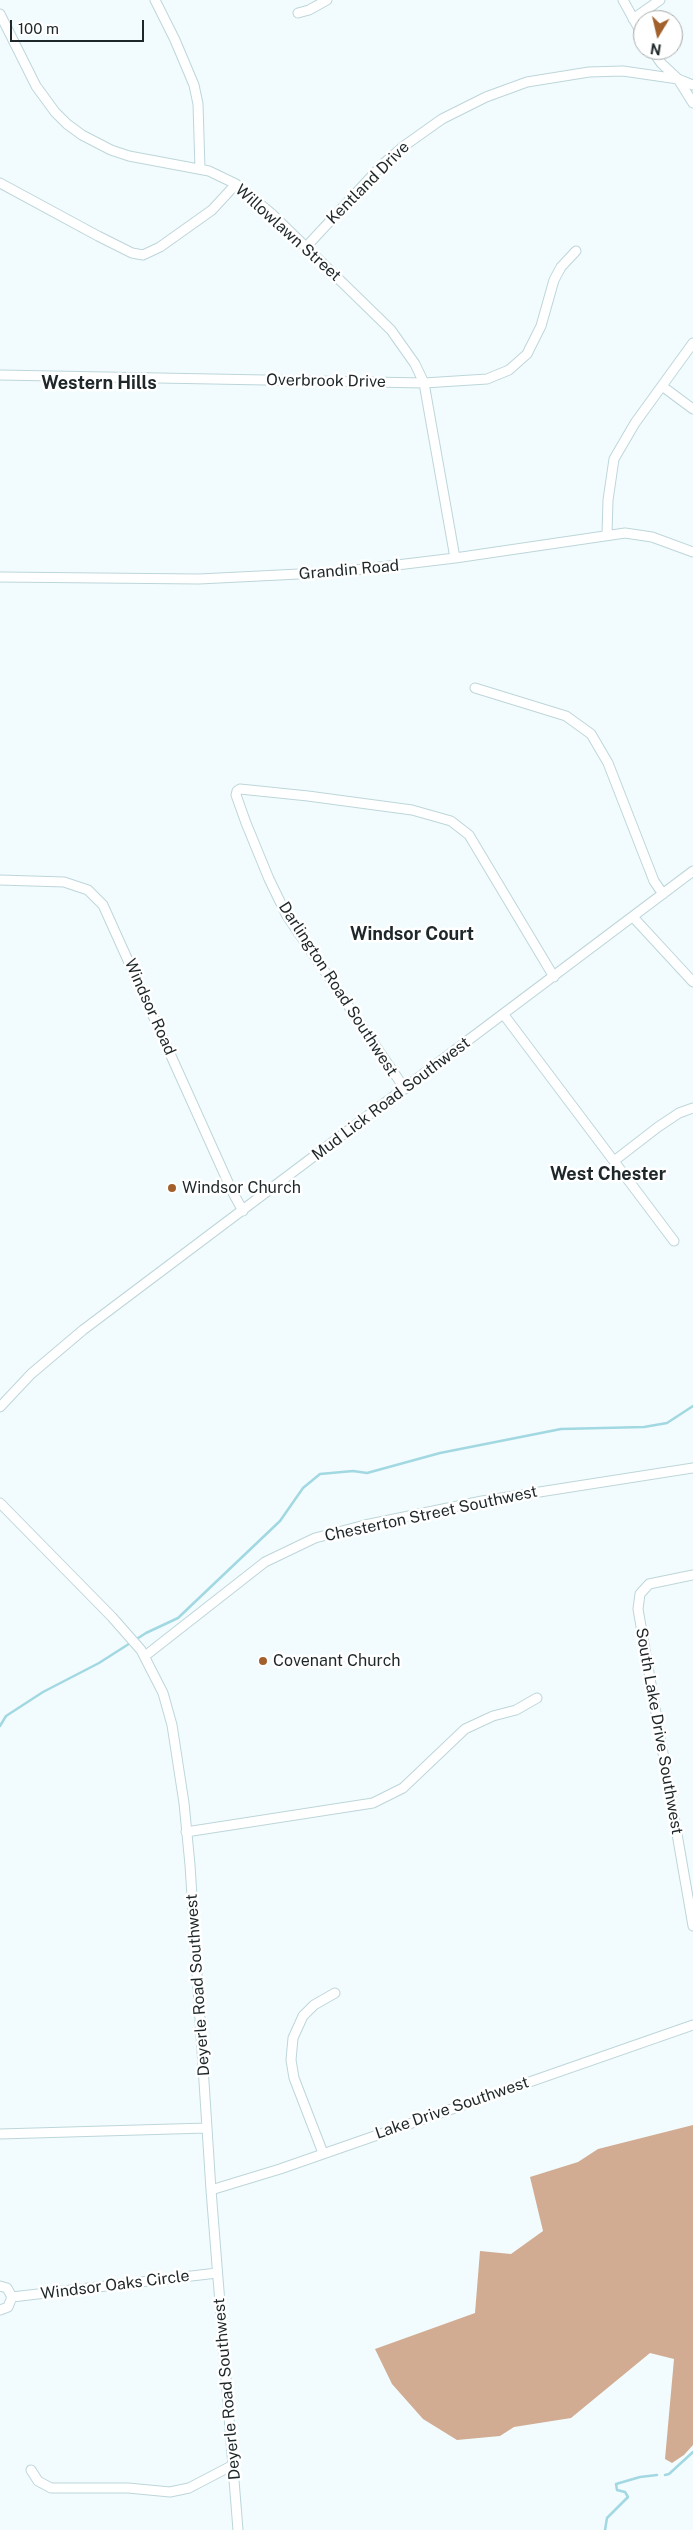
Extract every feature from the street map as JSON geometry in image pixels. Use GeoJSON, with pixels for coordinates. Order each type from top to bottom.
{"type":"FeatureCollection","features":[{"type":"Feature","properties":{"kind":"street"},"geometry":{"type":"LineString","coordinates":[[155,0],[194,85],[199,124],[200,169]]}},
{"type":"Feature","properties":{"kind":"street"},"geometry":{"type":"LineString","coordinates":[[298,13],[309,10],[327,0]]}},
{"type":"Feature","properties":{"kind":"street"},"geometry":{"type":"LineString","coordinates":[[623,0],[633,19]]}},
{"type":"Feature","properties":{"kind":"street"},"geometry":{"type":"LineString","coordinates":[[646,10],[660,0]]}},
{"type":"Feature","properties":{"kind":"street","name":"Willowlawn Street"},"geometry":{"type":"LineString","coordinates":[[0,14],[36,86],[50,106],[67,124],[82,135],[111,150],[129,156],[200,169],[224,177],[236,184],[255,199],[306,247],[391,330],[415,364],[424,383],[447,500],[455,558]]}},
{"type":"Feature","properties":{"kind":"street"},"geometry":{"type":"LineString","coordinates":[[659,60],[678,79],[693,103]]}},
{"type":"Feature","properties":{"kind":"street","name":"Kentland Drive"},"geometry":{"type":"LineString","coordinates":[[306,247],[382,165],[404,146],[442,119],[486,97],[527,82],[589,72],[623,71],[678,79],[693,85]]}},
{"type":"Feature","properties":{"kind":"street"},"geometry":{"type":"LineString","coordinates":[[0,183],[98,236],[132,253],[143,255],[160,248],[212,210],[236,184]]}},
{"type":"Feature","properties":{"kind":"street","name":"Overbrook Drive"},"geometry":{"type":"LineString","coordinates":[[0,375],[424,383],[487,379],[504,373],[519,363],[534,344],[554,280],[561,267],[576,251]]}},
{"type":"Feature","properties":{"kind":"street"},"geometry":{"type":"LineString","coordinates":[[607,534],[608,500],[614,459],[693,343]]}},
{"type":"Feature","properties":{"kind":"street"},"geometry":{"type":"LineString","coordinates":[[662,386],[693,409]]}},
{"type":"Feature","properties":{"kind":"street","name":"Grandin Road"},"geometry":{"type":"LineString","coordinates":[[0,577],[199,579],[339,572],[455,558],[607,534],[640,535],[693,552]]}},
{"type":"Feature","properties":{"kind":"street"},"geometry":{"type":"LineString","coordinates":[[475,688],[566,716],[576,721],[591,734],[608,763],[654,881],[663,894]]}},
{"type":"Feature","properties":{"kind":"street","name":"Darlington Road Southwest"},"geometry":{"type":"LineString","coordinates":[[405,1089],[287,916],[269,879],[246,823],[236,795],[237,791],[240,789],[346,801],[424,812],[451,821],[469,835],[554,977]]}},
{"type":"Feature","properties":{"kind":"street","name":"Mud Lick Road Southwest"},"geometry":{"type":"LineString","coordinates":[[0,1407],[31,1374],[83,1330],[693,871]]}},
{"type":"Feature","properties":{"kind":"street","name":"Windsor Road"},"geometry":{"type":"LineString","coordinates":[[0,880],[72,883],[88,890],[103,905],[232,1191],[243,1210]]}},
{"type":"Feature","properties":{"kind":"street"},"geometry":{"type":"LineString","coordinates":[[633,917],[693,982]]}},
{"type":"Feature","properties":{"kind":"street"},"geometry":{"type":"LineString","coordinates":[[504,1014],[674,1241]]}},
{"type":"Feature","properties":{"kind":"street"},"geometry":{"type":"LineString","coordinates":[[614,1161],[658,1127],[679,1113],[693,1108]]}},
{"type":"Feature","properties":{"kind":"street","name":"Chesterton Street Southwest"},"geometry":{"type":"LineString","coordinates":[[145,1656],[265,1562],[316,1538],[357,1527],[482,1501],[693,1468]]}},
{"type":"Feature","properties":{"kind":"street","name":"Deyerle Road Southwest"},"geometry":{"type":"LineString","coordinates":[[0,1503],[135,1643],[145,1656],[163,1694],[170,1717],[178,1756],[186,1832],[217,2273],[238,2530]]}},
{"type":"Feature","properties":{"kind":"street","name":"South Lake Drive Southwest"},"geometry":{"type":"LineString","coordinates":[[693,1576],[649,1584],[640,1594],[638,1608],[693,1926]]}},
{"type":"Feature","properties":{"kind":"street"},"geometry":{"type":"LineString","coordinates":[[186,1832],[373,1803],[403,1788],[453,1738],[465,1729],[485,1719],[516,1710],[537,1698]]}},
{"type":"Feature","properties":{"kind":"street"},"geometry":{"type":"LineString","coordinates":[[323,2153],[294,2078],[291,2060],[293,2038],[303,2016],[314,2005],[335,1993]]}},
{"type":"Feature","properties":{"kind":"street","name":"Lake Drive Southwest"},"geometry":{"type":"LineString","coordinates":[[211,2190],[693,2025]]}},
{"type":"Feature","properties":{"kind":"street"},"geometry":{"type":"LineString","coordinates":[[0,2134],[207,2128]]}},
{"type":"Feature","properties":{"kind":"street","name":"Windsor Oaks Circle"},"geometry":{"type":"LineString","coordinates":[[12,2297],[217,2273]]}},
{"type":"Feature","properties":{"kind":"street"},"geometry":{"type":"LineString","coordinates":[[0,2286],[7,2288],[12,2297],[8,2307],[0,2310]]}},
{"type":"Feature","properties":{"kind":"street"},"geometry":{"type":"LineString","coordinates":[[31,2470],[38,2481],[51,2488],[118,2488],[170,2492],[189,2488],[233,2465]]}},
{"type":"Feature","properties":{"kind":"shaded area"},"geometry":{"type":"Polygon","coordinates":[[[693,2125],[693,2445],[684,2455],[672,2463],[665,2459],[674,2359],[650,2353],[571,2418],[514,2427],[500,2436],[457,2440],[423,2419],[392,2384],[375,2349],[475,2313],[480,2251],[511,2254],[543,2231],[530,2177],[578,2162],[598,2149],[693,2125]]]}},
{"type":"Feature","properties":{"kind":"waterway"},"geometry":{"type":"LineString","coordinates":[[0,1726],[6,1716],[43,1692],[99,1663],[146,1633],[178,1618],[280,1521],[303,1488],[320,1474],[353,1471],[367,1473],[440,1453],[561,1429],[644,1427],[667,1423],[693,1406]]}},
{"type":"Feature","properties":{"kind":"waterway"},"geometry":{"type":"LineString","coordinates":[[665,2475],[669,2474],[693,2452]]}},
{"type":"Feature","properties":{"kind":"waterway"},"geometry":{"type":"LineString","coordinates":[[605,2530],[607,2518],[628,2497],[625,2492],[617,2490],[616,2484],[640,2477],[657,2475]]}},
{"type":"Feature","properties":{"kind":"place","name":"Windsor Church"},"geometry":{"type":"Point","coordinates":[172,1188]}},
{"type":"Feature","properties":{"kind":"place","name":"Covenant Church"},"geometry":{"type":"Point","coordinates":[263,1661]}},
{"type":"Feature","properties":{"kind":"district","name":"Western Hills"},"geometry":{"type":"Point","coordinates":[99,383]}},
{"type":"Feature","properties":{"kind":"district","name":"Windsor Court"},"geometry":{"type":"Point","coordinates":[412,934]}},
{"type":"Feature","properties":{"kind":"district","name":"West Chester"},"geometry":{"type":"Point","coordinates":[608,1174]}}]}
